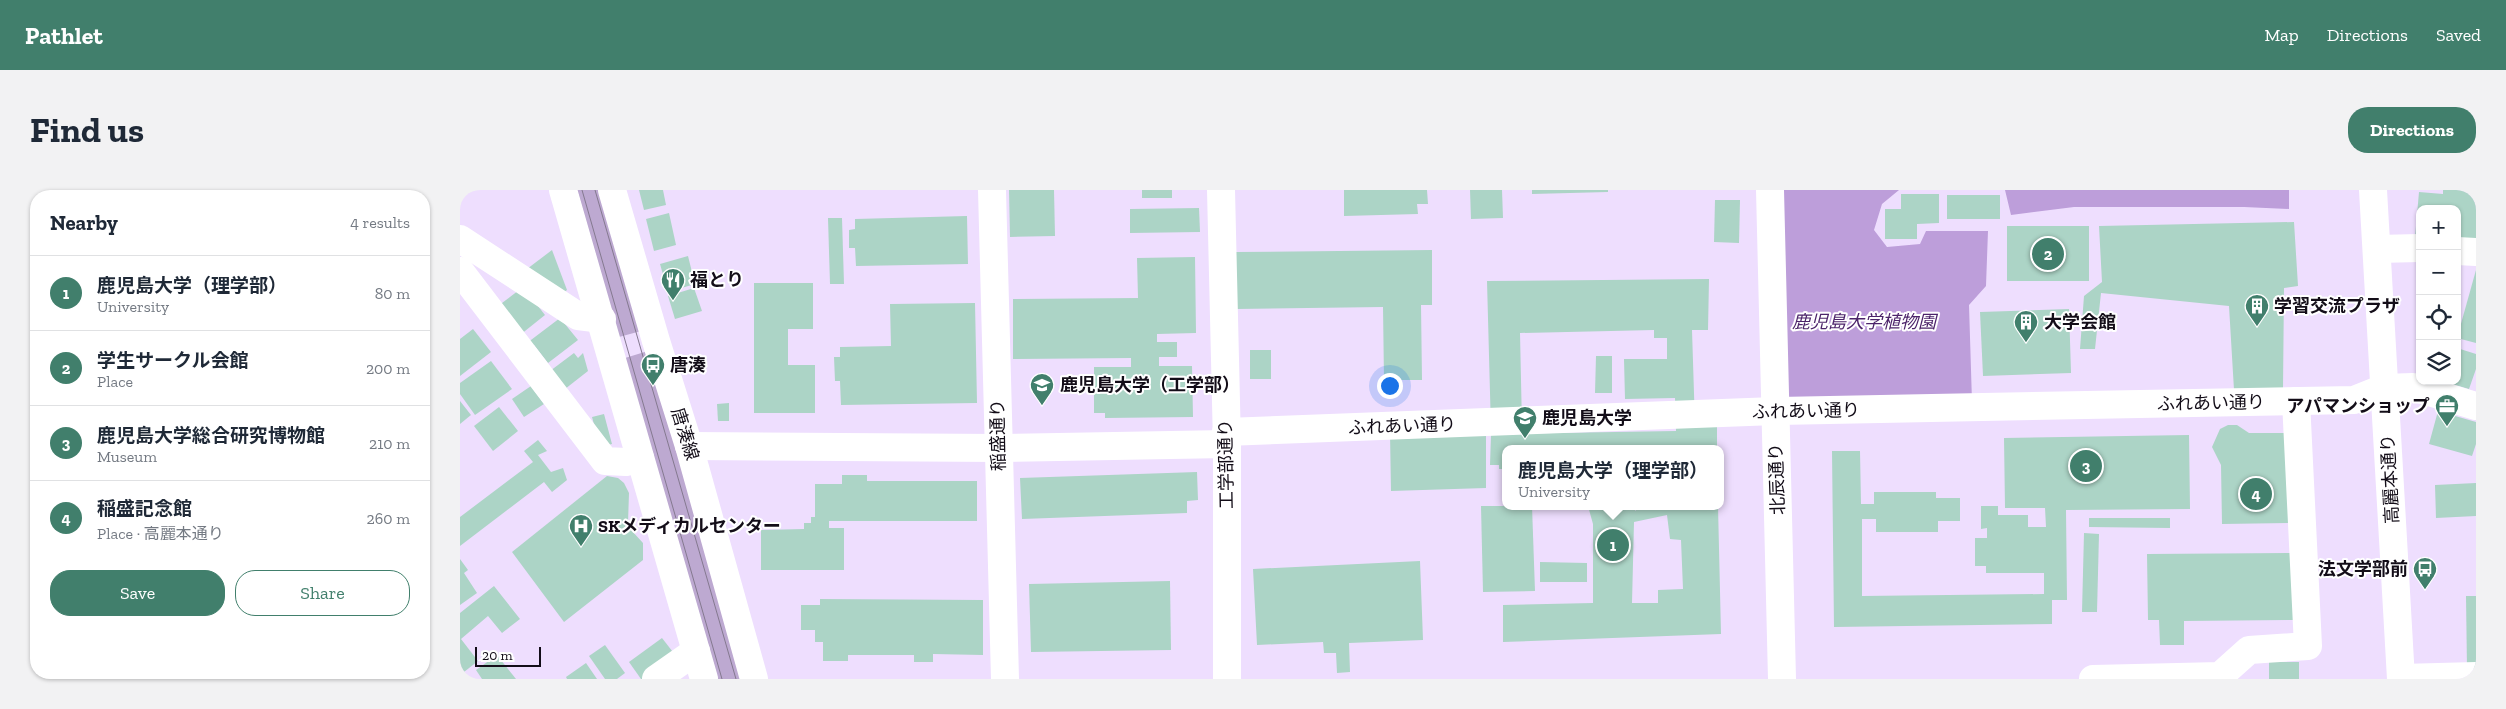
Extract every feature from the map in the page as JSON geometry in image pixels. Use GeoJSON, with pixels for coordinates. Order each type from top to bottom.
{"type":"FeatureCollection","features":[{"type":"Feature","properties":{"kind":"street"},"geometry":{"type":"LineString","coordinates":[[564,190],[704,679]]}},
{"type":"Feature","properties":{"kind":"street","name":"唐湊線"},"geometry":{"type":"LineString","coordinates":[[612,190],[689,446],[754,679]]}},
{"type":"Feature","properties":{"kind":"street","name":"稲盛通り"},"geometry":{"type":"LineString","coordinates":[[992,190],[1005,679]]}},
{"type":"Feature","properties":{"kind":"street","name":"工学部通り"},"geometry":{"type":"LineString","coordinates":[[1220,190],[1227,438],[1227,679]]}},
{"type":"Feature","properties":{"kind":"street","name":"北辰通り"},"geometry":{"type":"LineString","coordinates":[[1770,190],[1782,679]]}},
{"type":"Feature","properties":{"kind":"street","name":"高麗本通り"},"geometry":{"type":"LineString","coordinates":[[2373,190],[2401,679]]}},
{"type":"Feature","properties":{"kind":"street"},"geometry":{"type":"LineString","coordinates":[[460,239],[578,316],[602,319]]}},
{"type":"Feature","properties":{"kind":"street"},"geometry":{"type":"LineString","coordinates":[[2377,249],[2416,248]]}},
{"type":"Feature","properties":{"kind":"street"},"geometry":{"type":"LineString","coordinates":[[2461,251],[2476,252]]}},
{"type":"Feature","properties":{"kind":"street"},"geometry":{"type":"LineString","coordinates":[[460,271],[605,461],[626,462],[640,458]]}},
{"type":"Feature","properties":{"kind":"street","name":"ふれあい通り"},"geometry":{"type":"LineString","coordinates":[[689,446],[998,448],[1775,411],[2354,400],[2384,388],[2414,387],[2476,406]]}},
{"type":"Feature","properties":{"kind":"street"},"geometry":{"type":"LineString","coordinates":[[2092,679],[2220,676],[2249,650],[2308,646],[2296,401]]}},
{"type":"Feature","properties":{"kind":"street"},"geometry":{"type":"LineString","coordinates":[[656,679],[696,651]]}},
{"type":"Feature","properties":{"kind":"street"},"geometry":{"type":"LineString","coordinates":[[2401,679],[2476,676]]}},
{"type":"Feature","properties":{"kind":"shaded area"},"geometry":{"type":"Polygon","coordinates":[[[577,190],[601,190],[641,331],[619,337],[577,190]]]}},
{"type":"Feature","properties":{"kind":"shaded area"},"geometry":{"type":"Polygon","coordinates":[[[648,351],[742,679],[718,679],[625,358],[648,351]]]}},
{"type":"Feature","properties":{"kind":"green space","name":"鹿児島大学植物園"},"geometry":{"type":"Polygon","coordinates":[[[1781,190],[1899,190],[1882,204],[1874,230],[1887,247],[1920,244],[1926,231],[1988,231],[1986,286],[1969,305],[1972,402],[1786,401],[1781,190]]]}},
{"type":"Feature","properties":{"kind":"green space"},"geometry":{"type":"Polygon","coordinates":[[[2005,190],[2289,190],[2289,209],[2244,207],[2074,207],[2011,215],[2005,190]]]}},
{"type":"Feature","properties":{"kind":"building"},"geometry":{"type":"Polygon","coordinates":[[[639,190],[663,190],[666,205],[644,210],[639,190]]]}},
{"type":"Feature","properties":{"kind":"building"},"geometry":{"type":"Polygon","coordinates":[[[1009,190],[1054,190],[1055,236],[1010,237],[1009,190]]]}},
{"type":"Feature","properties":{"kind":"building"},"geometry":{"type":"Polygon","coordinates":[[[1142,190],[1172,190],[1172,198],[1142,198],[1142,190]]]}},
{"type":"Feature","properties":{"kind":"building"},"geometry":{"type":"Polygon","coordinates":[[[1344,190],[1427,190],[1428,204],[1417,204],[1418,214],[1344,216],[1344,190]]]}},
{"type":"Feature","properties":{"kind":"building"},"geometry":{"type":"Polygon","coordinates":[[[1470,190],[1502,190],[1503,218],[1471,219],[1470,190]]]}},
{"type":"Feature","properties":{"kind":"building"},"geometry":{"type":"Polygon","coordinates":[[[1532,190],[1608,190],[1608,192],[1532,194],[1532,190]]]}},
{"type":"Feature","properties":{"kind":"building"},"geometry":{"type":"Polygon","coordinates":[[[2443,190],[2476,190],[2476,242],[2461,240],[2461,205],[2418,205],[2419,192],[2443,194],[2443,190]]]}},
{"type":"Feature","properties":{"kind":"building"},"geometry":{"type":"Polygon","coordinates":[[[1901,194],[1939,194],[1939,223],[1917,224],[1917,239],[1885,239],[1885,209],[1901,209],[1901,194]]]}},
{"type":"Feature","properties":{"kind":"building"},"geometry":{"type":"Polygon","coordinates":[[[1947,195],[2000,195],[2000,219],[1947,219],[1947,195]]]}},
{"type":"Feature","properties":{"kind":"building"},"geometry":{"type":"Polygon","coordinates":[[[1715,200],[1740,200],[1739,243],[1714,242],[1715,200]]]}},
{"type":"Feature","properties":{"kind":"building"},"geometry":{"type":"Polygon","coordinates":[[[1199,208],[1200,232],[1130,233],[1130,209],[1199,208]]]}},
{"type":"Feature","properties":{"kind":"building"},"geometry":{"type":"Polygon","coordinates":[[[669,213],[676,245],[654,251],[646,219],[669,213]]]}},
{"type":"Feature","properties":{"kind":"building"},"geometry":{"type":"Polygon","coordinates":[[[967,216],[968,264],[856,266],[855,248],[849,248],[849,230],[855,229],[855,219],[967,216]]]}},
{"type":"Feature","properties":{"kind":"building"},"geometry":{"type":"Polygon","coordinates":[[[828,218],[842,218],[844,284],[830,284],[828,218]]]}},
{"type":"Feature","properties":{"kind":"building","name":"学習交流プラザ"},"geometry":{"type":"Polygon","coordinates":[[[2294,222],[2298,286],[2284,288],[2283,388],[2234,390],[2229,306],[2101,293],[2095,349],[2080,349],[2084,296],[2102,282],[2099,226],[2294,222]]]}},
{"type":"Feature","properties":{"kind":"building"},"geometry":{"type":"Polygon","coordinates":[[[2007,226],[2089,226],[2089,281],[2007,281],[2007,226]]]}},
{"type":"Feature","properties":{"kind":"building"},"geometry":{"type":"Polygon","coordinates":[[[552,250],[567,290],[559,296],[527,269],[552,250]]]}},
{"type":"Feature","properties":{"kind":"building"},"geometry":{"type":"Polygon","coordinates":[[[1432,250],[1432,305],[1421,305],[1422,380],[1384,380],[1383,307],[1236,309],[1236,252],[1432,250]]]}},
{"type":"Feature","properties":{"kind":"building"},"geometry":{"type":"Polygon","coordinates":[[[688,256],[695,284],[668,292],[660,264],[688,256]]]}},
{"type":"Feature","properties":{"kind":"building"},"geometry":{"type":"Polygon","coordinates":[[[1195,257],[1196,333],[1157,334],[1157,342],[1177,342],[1177,357],[1159,357],[1159,366],[1192,366],[1193,417],[1105,418],[1105,413],[1094,413],[1094,367],[1131,367],[1131,358],[1013,359],[1013,299],[1138,298],[1137,258],[1195,257]]]}},
{"type":"Feature","properties":{"kind":"building"},"geometry":{"type":"Polygon","coordinates":[[[2476,270],[2476,343],[2461,339],[2461,324],[2476,270]]]}},
{"type":"Feature","properties":{"kind":"building"},"geometry":{"type":"Polygon","coordinates":[[[1709,279],[1708,330],[1692,330],[1695,425],[1717,425],[1717,445],[1502,445],[1502,469],[1499,469],[1499,465],[1490,465],[1491,435],[1486,435],[1486,488],[1391,491],[1390,433],[1491,430],[1487,281],[1709,279]],[[1654,330],[1520,333],[1522,426],[1502,434],[1676,431],[1675,398],[1625,399],[1624,359],[1667,359],[1667,338],[1654,338],[1654,330]]]}},
{"type":"Feature","properties":{"kind":"building"},"geometry":{"type":"Polygon","coordinates":[[[754,283],[813,283],[813,329],[788,329],[788,365],[815,365],[815,413],[754,413],[754,283]]]}},
{"type":"Feature","properties":{"kind":"building"},"geometry":{"type":"Polygon","coordinates":[[[523,287],[545,315],[520,335],[498,306],[523,287]]]}},
{"type":"Feature","properties":{"kind":"building"},"geometry":{"type":"Polygon","coordinates":[[[694,288],[702,311],[675,319],[668,296],[694,288]]]}},
{"type":"Feature","properties":{"kind":"building"},"geometry":{"type":"Polygon","coordinates":[[[975,303],[977,403],[841,405],[840,381],[835,381],[834,357],[840,357],[840,347],[891,346],[890,304],[975,303]]]}},
{"type":"Feature","properties":{"kind":"building","name":"大学会館"},"geometry":{"type":"Polygon","coordinates":[[[2069,309],[2071,373],[1983,376],[1980,312],[2069,309]]]}},
{"type":"Feature","properties":{"kind":"building"},"geometry":{"type":"Polygon","coordinates":[[[560,318],[578,340],[548,363],[534,345],[531,348],[527,343],[560,318]]]}},
{"type":"Feature","properties":{"kind":"building"},"geometry":{"type":"Polygon","coordinates":[[[473,329],[491,352],[460,376],[460,339],[473,329]]]}},
{"type":"Feature","properties":{"kind":"building"},"geometry":{"type":"Polygon","coordinates":[[[2461,349],[2476,354],[2476,369],[2469,389],[2455,385],[2461,385],[2461,349]]]}},
{"type":"Feature","properties":{"kind":"building"},"geometry":{"type":"Polygon","coordinates":[[[1250,350],[1271,350],[1271,379],[1250,379],[1250,350]]]}},
{"type":"Feature","properties":{"kind":"building"},"geometry":{"type":"Polygon","coordinates":[[[574,353],[578,358],[583,353],[588,371],[565,389],[550,371],[574,353]]]}},
{"type":"Feature","properties":{"kind":"building"},"geometry":{"type":"Polygon","coordinates":[[[1596,356],[1612,356],[1612,393],[1595,393],[1596,356]]]}},
{"type":"Feature","properties":{"kind":"building"},"geometry":{"type":"Polygon","coordinates":[[[491,361],[512,389],[475,415],[460,394],[460,383],[491,361]]]}},
{"type":"Feature","properties":{"kind":"building"},"geometry":{"type":"Polygon","coordinates":[[[531,386],[544,404],[524,417],[512,399],[531,386]]]}},
{"type":"Feature","properties":{"kind":"building"},"geometry":{"type":"Polygon","coordinates":[[[460,401],[471,415],[460,424],[460,401]]]}},
{"type":"Feature","properties":{"kind":"building"},"geometry":{"type":"Polygon","coordinates":[[[729,403],[729,421],[718,421],[717,404],[729,403]]]}},
{"type":"Feature","properties":{"kind":"building"},"geometry":{"type":"Polygon","coordinates":[[[499,407],[518,431],[493,451],[474,426],[499,407]]]}},
{"type":"Feature","properties":{"kind":"building"},"geometry":{"type":"Polygon","coordinates":[[[2438,411],[2476,422],[2476,444],[2472,456],[2429,444],[2438,411]]]}},
{"type":"Feature","properties":{"kind":"building"},"geometry":{"type":"Polygon","coordinates":[[[604,414],[612,444],[600,447],[592,417],[604,414]]]}},
{"type":"Feature","properties":{"kind":"building"},"geometry":{"type":"Polygon","coordinates":[[[2228,425],[2237,425],[2249,433],[2289,433],[2290,523],[2222,524],[2221,465],[2212,447],[2220,429],[2228,425]]]}},
{"type":"Feature","properties":{"kind":"building"},"geometry":{"type":"Polygon","coordinates":[[[2189,435],[2190,509],[2066,510],[2067,600],[2052,600],[2052,624],[1834,627],[1832,451],[1860,451],[1861,504],[1874,504],[1874,492],[1936,492],[1936,498],[1960,498],[1960,521],[1938,521],[1938,532],[1876,532],[1876,519],[1862,519],[1862,596],[2044,594],[2044,573],[1986,573],[1986,566],[1975,566],[1975,538],[1987,538],[1987,528],[1981,529],[1981,506],[1998,506],[1998,515],[2028,515],[2028,527],[2046,527],[2045,508],[2005,508],[2004,438],[2189,435]]]}},
{"type":"Feature","properties":{"kind":"building"},"geometry":{"type":"Polygon","coordinates":[[[538,440],[547,451],[538,455],[551,472],[563,468],[567,480],[552,492],[544,482],[460,546],[460,517],[533,462],[524,451],[538,440]]]}},
{"type":"Feature","properties":{"kind":"building"},"geometry":{"type":"Polygon","coordinates":[[[1197,472],[1198,500],[1187,501],[1187,513],[1022,519],[1020,478],[1197,472]]]}},
{"type":"Feature","properties":{"kind":"building"},"geometry":{"type":"Polygon","coordinates":[[[842,475],[867,475],[867,481],[977,481],[977,521],[829,521],[829,528],[844,528],[844,570],[761,570],[761,530],[804,529],[804,523],[811,523],[811,517],[815,517],[815,484],[842,484],[842,475]]]}},
{"type":"Feature","properties":{"kind":"building","name":"SKメディカルセンター"},"geometry":{"type":"Polygon","coordinates":[[[607,476],[618,478],[624,483],[629,493],[628,523],[632,531],[643,543],[643,560],[564,622],[512,552],[607,476]]]}},
{"type":"Feature","properties":{"kind":"building"},"geometry":{"type":"Polygon","coordinates":[[[2476,483],[2476,516],[2436,518],[2435,485],[2476,483]]]}},
{"type":"Feature","properties":{"kind":"building"},"geometry":{"type":"Polygon","coordinates":[[[1481,506],[1502,506],[1502,510],[1532,510],[1535,591],[1483,592],[1481,506]]]}},
{"type":"Feature","properties":{"kind":"building"},"geometry":{"type":"Polygon","coordinates":[[[1589,510],[1718,510],[1721,634],[1503,642],[1503,605],[1593,603],[1593,524],[1589,510]],[[1667,515],[1634,522],[1632,603],[1658,603],[1658,590],[1683,589],[1681,540],[1670,539],[1667,515]]]}},
{"type":"Feature","properties":{"kind":"building"},"geometry":{"type":"Polygon","coordinates":[[[2089,518],[2170,518],[2170,528],[2089,527],[2089,518]]]}},
{"type":"Feature","properties":{"kind":"building"},"geometry":{"type":"Polygon","coordinates":[[[2084,533],[2099,534],[2097,612],[2082,612],[2084,533]]]}},
{"type":"Feature","properties":{"kind":"building"},"geometry":{"type":"Polygon","coordinates":[[[2294,553],[2295,620],[2184,621],[2184,645],[2160,645],[2159,620],[2148,620],[2147,554],[2294,553]]]}},
{"type":"Feature","properties":{"kind":"building"},"geometry":{"type":"Polygon","coordinates":[[[460,559],[468,570],[464,573],[477,593],[460,605],[460,559]]]}},
{"type":"Feature","properties":{"kind":"building"},"geometry":{"type":"Polygon","coordinates":[[[1420,561],[1423,640],[1349,643],[1350,672],[1337,673],[1336,653],[1324,653],[1323,642],[1257,645],[1253,569],[1420,561]]]}},
{"type":"Feature","properties":{"kind":"building"},"geometry":{"type":"Polygon","coordinates":[[[1540,562],[1587,563],[1587,582],[1540,582],[1540,562]]]}},
{"type":"Feature","properties":{"kind":"building"},"geometry":{"type":"Polygon","coordinates":[[[1170,581],[1171,650],[1031,652],[1029,584],[1170,581]]]}},
{"type":"Feature","properties":{"kind":"building"},"geometry":{"type":"Polygon","coordinates":[[[494,586],[520,619],[502,633],[488,616],[461,639],[478,661],[464,672],[460,668],[460,613],[494,586]]]}},
{"type":"Feature","properties":{"kind":"building"},"geometry":{"type":"Polygon","coordinates":[[[2466,596],[2476,596],[2476,668],[2467,669],[2466,596]]]}},
{"type":"Feature","properties":{"kind":"building"},"geometry":{"type":"Polygon","coordinates":[[[820,599],[983,600],[983,655],[933,654],[933,662],[914,662],[914,655],[848,655],[848,661],[823,661],[823,642],[815,642],[815,630],[801,630],[801,605],[820,605],[820,599]]]}},
{"type":"Feature","properties":{"kind":"building"},"geometry":{"type":"Polygon","coordinates":[[[662,638],[676,656],[645,679],[641,679],[629,662],[662,638]]]}},
{"type":"Feature","properties":{"kind":"building"},"geometry":{"type":"Polygon","coordinates":[[[605,645],[625,673],[617,679],[605,679],[589,656],[605,645]]]}},
{"type":"Feature","properties":{"kind":"building"},"geometry":{"type":"Polygon","coordinates":[[[497,655],[516,679],[482,679],[476,670],[497,655]]]}},
{"type":"Feature","properties":{"kind":"building"},"geometry":{"type":"Polygon","coordinates":[[[2269,662],[2299,662],[2299,679],[2269,679],[2269,662]]]}},
{"type":"Feature","properties":{"kind":"building"},"geometry":{"type":"Polygon","coordinates":[[[586,663],[597,679],[567,679],[566,677],[586,663]]]}},
{"type":"Feature","properties":{"kind":"tram line"},"geometry":{"type":"LineString","coordinates":[[582,190],[722,679]]}},
{"type":"Feature","properties":{"kind":"tram line"},"geometry":{"type":"LineString","coordinates":[[595,190],[736,679]]}},
{"type":"Feature","properties":{"kind":"place","name":"学生サークル会館"},"geometry":{"type":"Point","coordinates":[2048,254]}},
{"type":"Feature","properties":{"kind":"place","name":"福とり"},"geometry":{"type":"Point","coordinates":[673,301]}},
{"type":"Feature","properties":{"kind":"place","name":"学習交流プラザ"},"geometry":{"type":"Point","coordinates":[2257,327]}},
{"type":"Feature","properties":{"kind":"place","name":"大学会館"},"geometry":{"type":"Point","coordinates":[2026,343]}},
{"type":"Feature","properties":{"kind":"place","name":"唐湊"},"geometry":{"type":"Point","coordinates":[653,386]}},
{"type":"Feature","properties":{"kind":"place","name":"鹿児島大学（工学部）"},"geometry":{"type":"Point","coordinates":[1042,406]}},
{"type":"Feature","properties":{"kind":"place","name":"アパマンショップ"},"geometry":{"type":"Point","coordinates":[2447,427]}},
{"type":"Feature","properties":{"kind":"place","name":"鹿児島大学"},"geometry":{"type":"Point","coordinates":[1525,439]}},
{"type":"Feature","properties":{"kind":"place","name":"鹿児島大学総合研究博物館"},"geometry":{"type":"Point","coordinates":[2086,466]}},
{"type":"Feature","properties":{"kind":"place","name":"稲盛記念館"},"geometry":{"type":"Point","coordinates":[2256,494]}},
{"type":"Feature","properties":{"kind":"place","name":"鹿児島大学（理学部）"},"geometry":{"type":"Point","coordinates":[1613,545]}},
{"type":"Feature","properties":{"kind":"place","name":"SKメディカルセンター"},"geometry":{"type":"Point","coordinates":[581,547]}},
{"type":"Feature","properties":{"kind":"place","name":"法文学部前"},"geometry":{"type":"Point","coordinates":[2425,590]}}]}
